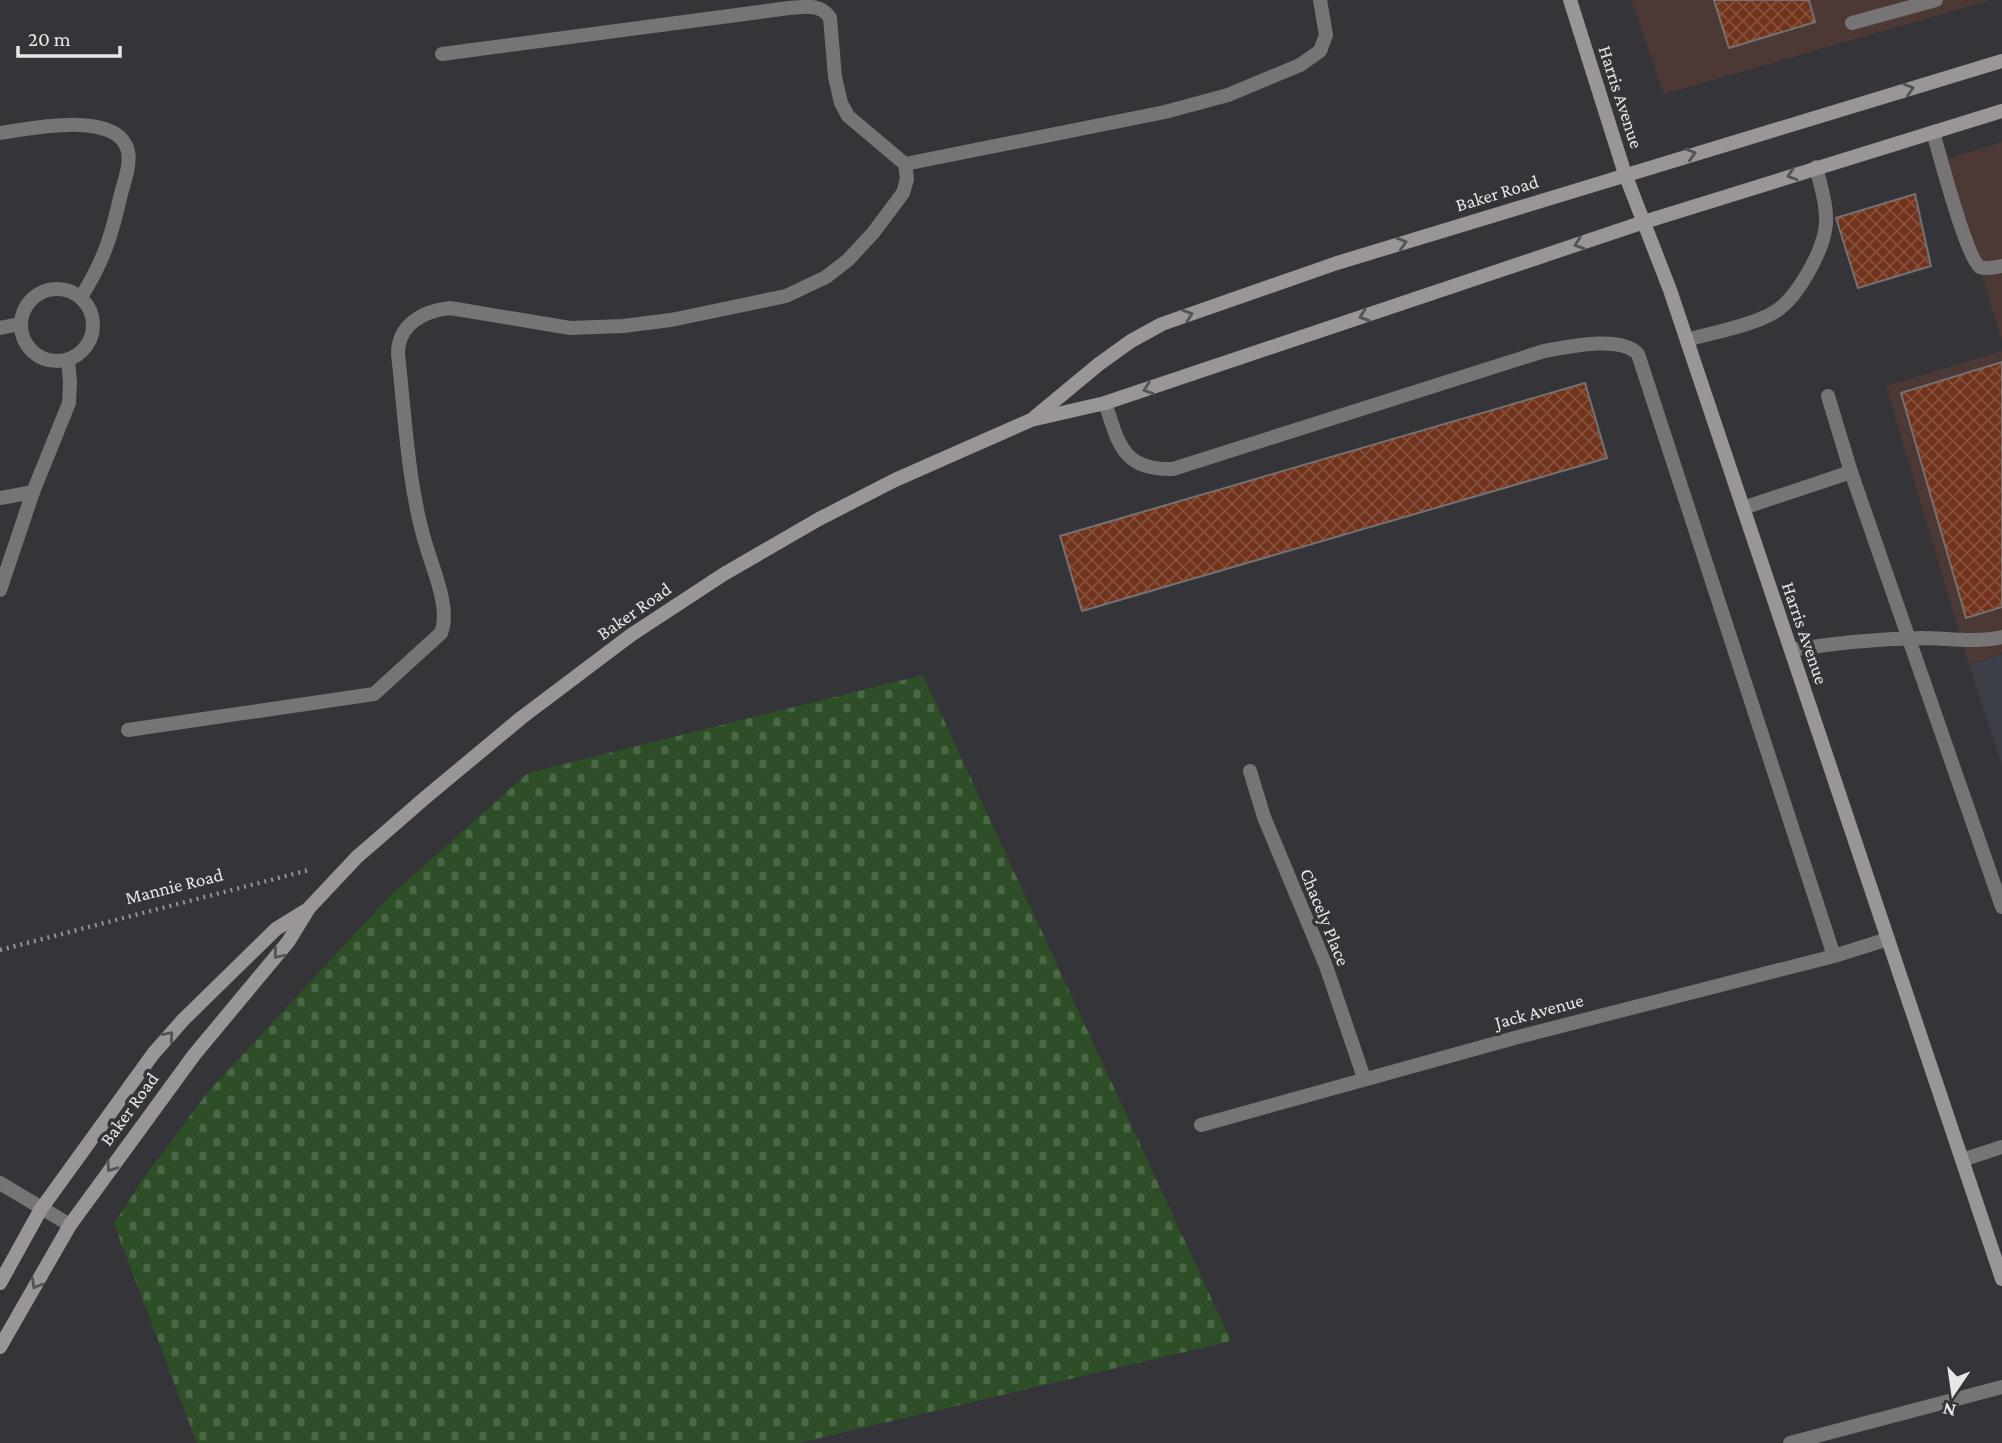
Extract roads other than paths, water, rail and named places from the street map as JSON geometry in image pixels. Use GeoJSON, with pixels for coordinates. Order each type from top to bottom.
{"type":"FeatureCollection","features":[{"type":"Feature","properties":{"kind":"main road","name":"Harris Avenue"},"geometry":{"type":"LineString","coordinates":[[1570,0],[1625,174],[1687,340],[2002,1279]]}},
{"type":"Feature","properties":{"kind":"main road","name":"Baker Road"},"geometry":{"type":"LineString","coordinates":[[1031,420],[1099,364],[1131,341],[1162,324],[1337,263],[2002,61]]}},
{"type":"Feature","properties":{"kind":"main road","name":"Baker Road"},"geometry":{"type":"LineString","coordinates":[[0,1347],[70,1225],[148,1115],[288,942],[309,908],[357,857],[521,718],[631,635],[724,574],[819,519],[895,480],[1031,420],[1105,403],[1644,222],[2002,111]]}},
{"type":"Feature","properties":{"kind":"main road","name":"Baker Road"},"geometry":{"type":"LineString","coordinates":[[0,1283],[41,1209],[153,1054],[183,1020],[276,929],[309,908]]}},
{"type":"Feature","properties":{"kind":"street"},"geometry":{"type":"LineString","coordinates":[[905,164],[1165,112],[1228,95],[1300,65],[1320,51],[1326,35],[1320,0]]}},
{"type":"Feature","properties":{"kind":"street"},"geometry":{"type":"LineString","coordinates":[[1852,23],[1930,1]]}},
{"type":"Feature","properties":{"kind":"street"},"geometry":{"type":"LineString","coordinates":[[128,730],[374,694],[441,634],[445,624],[444,609],[419,522],[398,354],[398,338],[412,323],[438,309],[450,308],[570,328],[624,326],[671,320],[786,296],[826,277],[848,260],[873,233],[903,192],[907,179],[905,164],[848,116],[841,103],[835,76],[830,18],[827,13],[815,7],[738,14],[442,54]]}},
{"type":"Feature","properties":{"kind":"street"},"geometry":{"type":"LineString","coordinates":[[0,133],[66,124],[89,125],[116,135],[126,145],[129,160],[113,228],[100,267],[81,297]]}},
{"type":"Feature","properties":{"kind":"street"},"geometry":{"type":"LineString","coordinates":[[1933,132],[1966,242],[1974,260],[1978,266],[1984,268],[2002,265]]}},
{"type":"Feature","properties":{"kind":"street"},"geometry":{"type":"LineString","coordinates":[[1687,340],[1778,310],[1796,292],[1810,269],[1825,231],[1824,205],[1816,167]]}},
{"type":"Feature","properties":{"kind":"street"},"geometry":{"type":"LineString","coordinates":[[57,288],[81,297],[89,306],[94,331],[91,341],[77,357],[56,363],[36,356],[22,339],[20,324],[25,308],[34,297],[45,290],[57,288]]}},
{"type":"Feature","properties":{"kind":"street"},"geometry":{"type":"LineString","coordinates":[[0,328],[20,324]]}},
{"type":"Feature","properties":{"kind":"street"},"geometry":{"type":"LineString","coordinates":[[1105,403],[1120,448],[1135,463],[1154,469],[1172,469],[1544,351],[1620,344],[1633,349],[1638,354],[1694,520],[1834,956]]}},
{"type":"Feature","properties":{"kind":"street"},"geometry":{"type":"LineString","coordinates":[[0,590],[33,492],[69,403],[71,382],[68,360]]}},
{"type":"Feature","properties":{"kind":"street"},"geometry":{"type":"LineString","coordinates":[[1828,396],[2002,907]]}},
{"type":"Feature","properties":{"kind":"street"},"geometry":{"type":"LineString","coordinates":[[1743,508],[1852,472]]}},
{"type":"Feature","properties":{"kind":"street"},"geometry":{"type":"LineString","coordinates":[[0,498],[33,492]]}},
{"type":"Feature","properties":{"kind":"street"},"geometry":{"type":"LineString","coordinates":[[1791,650],[1856,640],[1959,640],[2002,637]]}},
{"type":"Feature","properties":{"kind":"street","name":"Chacely Place"},"geometry":{"type":"LineString","coordinates":[[1250,771],[1264,817],[1326,966],[1364,1078]]}},
{"type":"Feature","properties":{"kind":"street","name":"Jack Avenue"},"geometry":{"type":"LineString","coordinates":[[1201,1125],[1364,1078],[1834,956],[1888,939]]}},
{"type":"Feature","properties":{"kind":"street"},"geometry":{"type":"LineString","coordinates":[[1962,1160],[2002,1147]]}},
{"type":"Feature","properties":{"kind":"street"},"geometry":{"type":"LineString","coordinates":[[0,1183],[70,1225]]}},
{"type":"Feature","properties":{"kind":"street"},"geometry":{"type":"LineString","coordinates":[[1790,1443],[2002,1387]]}}]}
